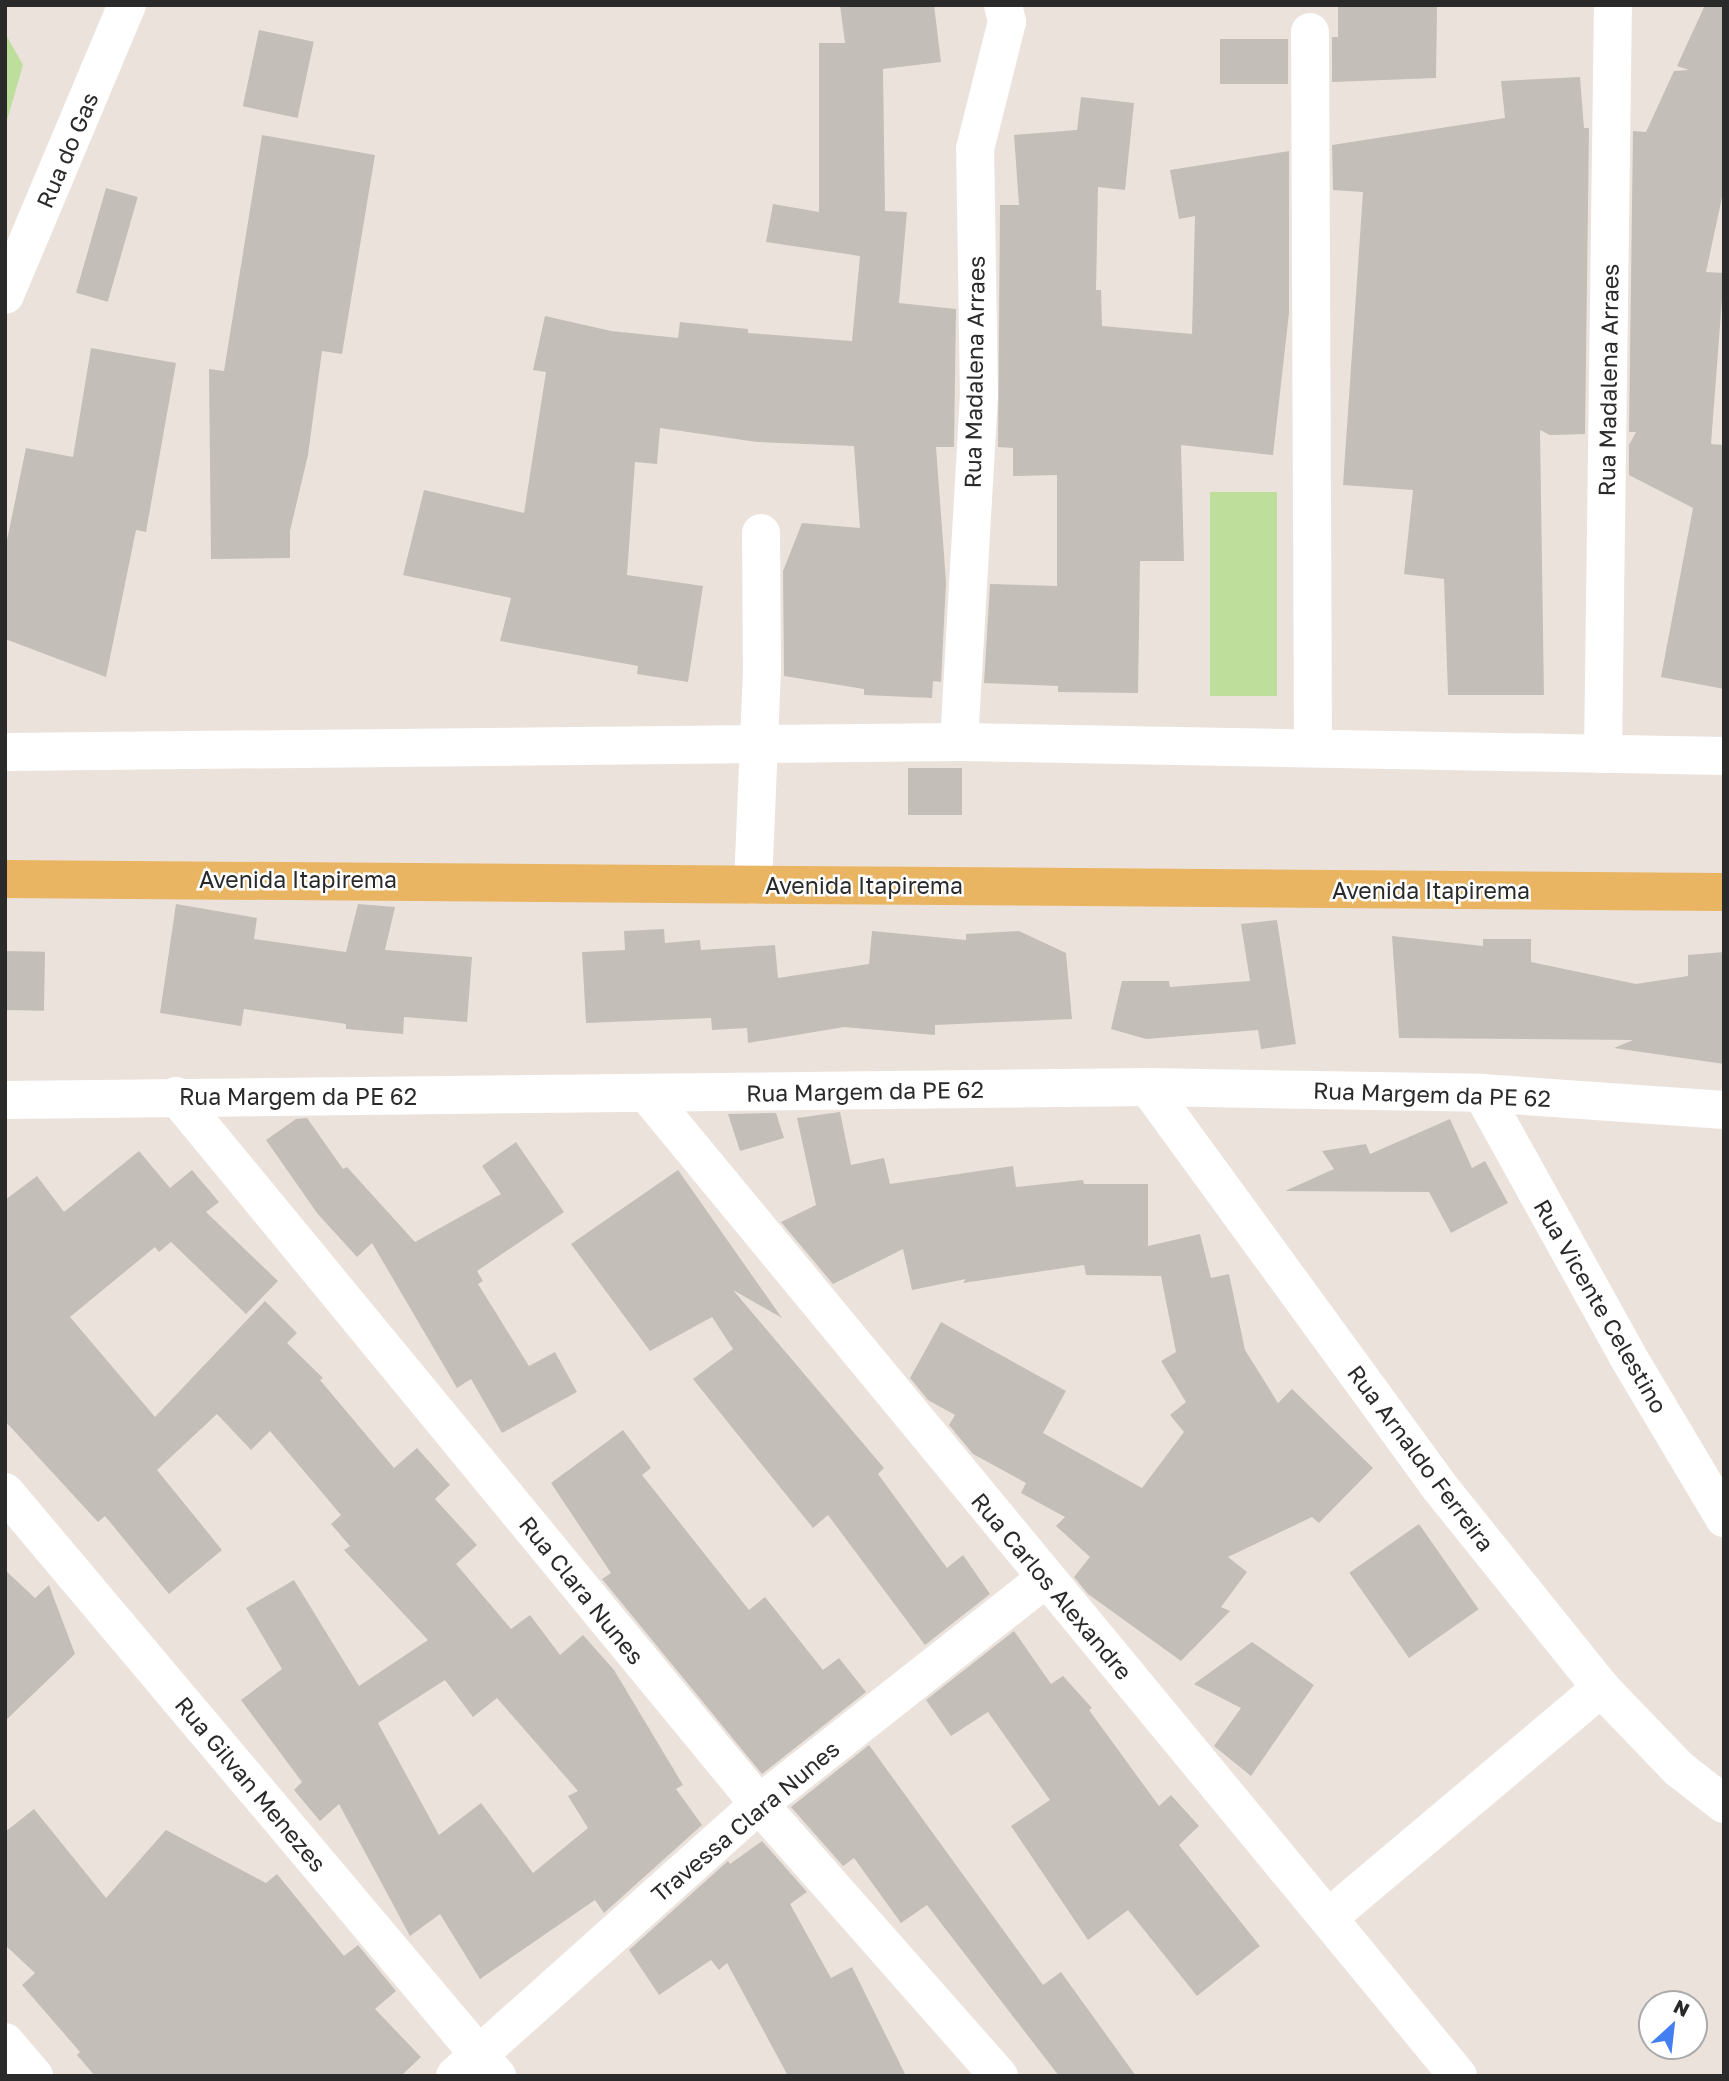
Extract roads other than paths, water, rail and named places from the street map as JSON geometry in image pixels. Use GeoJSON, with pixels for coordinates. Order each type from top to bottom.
{"type":"FeatureCollection","features":[{"type":"Feature","properties":{"kind":"main road","name":"Avenida Itapirema"},"geometry":{"type":"LineString","coordinates":[[5,879],[1724,892]]}},
{"type":"Feature","properties":{"kind":"street","name":"Rua do Gas"},"geometry":{"type":"LineString","coordinates":[[5,295],[15,247],[127,5]]}},
{"type":"Feature","properties":{"kind":"street","name":"Rua Madalena Arraes"},"geometry":{"type":"LineString","coordinates":[[959,742],[979,396],[975,149],[1007,22],[1003,5]]}},
{"type":"Feature","properties":{"kind":"street","name":"Rua Madalena Arraes"},"geometry":{"type":"LineString","coordinates":[[1603,754],[1613,5]]}},
{"type":"Feature","properties":{"kind":"street"},"geometry":{"type":"LineString","coordinates":[[1310,32],[1314,747]]}},
{"type":"Feature","properties":{"kind":"street"},"geometry":{"type":"LineString","coordinates":[[753,885],[756,748],[762,673],[761,533]]}},
{"type":"Feature","properties":{"kind":"street"},"geometry":{"type":"LineString","coordinates":[[5,752],[756,748],[959,742],[1724,756]]}},
{"type":"Feature","properties":{"kind":"street","name":"Rua Margem da PE 62"},"geometry":{"type":"LineString","coordinates":[[5,1100],[176,1096],[648,1095],[1148,1087],[1482,1093],[1724,1110]]}},
{"type":"Feature","properties":{"kind":"street","name":"Rua Arnaldo Ferreira"},"geometry":{"type":"LineString","coordinates":[[1148,1087],[1438,1485],[1601,1688],[1679,1769],[1724,1804]]}},
{"type":"Feature","properties":{"kind":"street","name":"Rua Vicente Celestino"},"geometry":{"type":"LineString","coordinates":[[1482,1093],[1627,1355],[1715,1485],[1724,1518]]}},
{"type":"Feature","properties":{"kind":"street","name":"Rua Carlos Alexandre"},"geometry":{"type":"LineString","coordinates":[[648,1095],[1458,2076]]}},
{"type":"Feature","properties":{"kind":"street","name":"Rua Clara Nunes"},"geometry":{"type":"LineString","coordinates":[[176,1096],[759,1804],[999,2076]]}},
{"type":"Feature","properties":{"kind":"street","name":"Rua Gilvan Menezes"},"geometry":{"type":"LineString","coordinates":[[5,1492],[477,2069]]}},
{"type":"Feature","properties":{"kind":"street","name":"Travessa Clara Nunes"},"geometry":{"type":"LineString","coordinates":[[477,2069],[759,1804],[1045,1578]]}},
{"type":"Feature","properties":{"kind":"street"},"geometry":{"type":"LineString","coordinates":[[1328,1918],[1601,1688]]}},
{"type":"Feature","properties":{"kind":"street"},"geometry":{"type":"LineString","coordinates":[[5,2042],[34,2076]]}}]}
